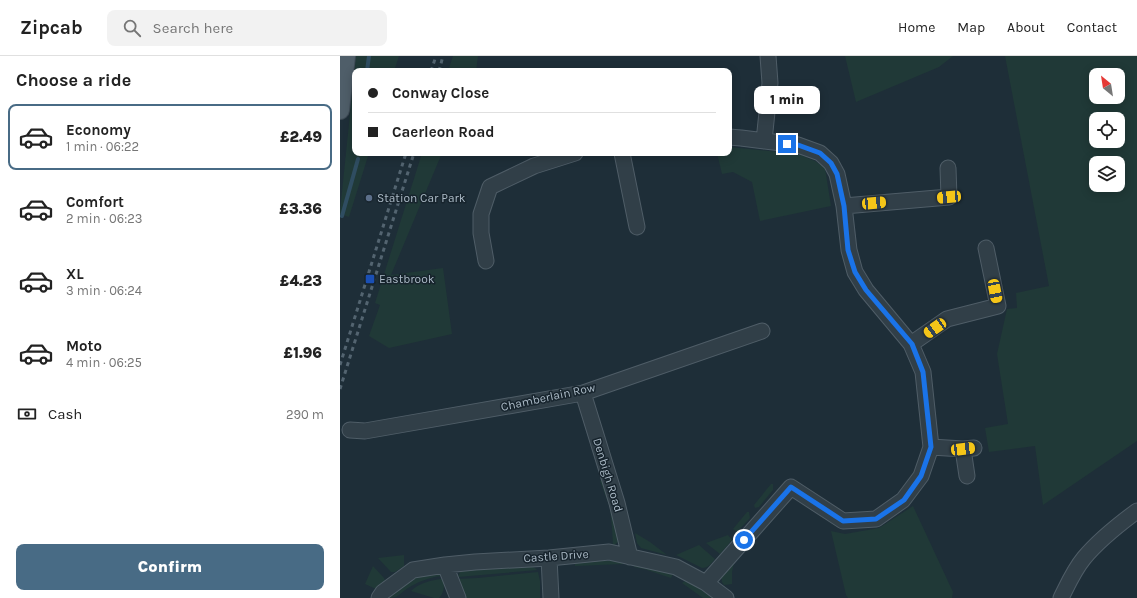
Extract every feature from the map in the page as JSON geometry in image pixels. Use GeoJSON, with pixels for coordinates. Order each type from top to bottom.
{"type":"FeatureCollection","features":[{"type":"Feature","properties":{"kind":"main road"},"geometry":{"type":"LineString","coordinates":[[340,110],[346,56]]}},
{"type":"Feature","properties":{"kind":"street"},"geometry":{"type":"LineString","coordinates":[[764,141],[770,83],[768,56]]}},
{"type":"Feature","properties":{"kind":"street"},"geometry":{"type":"LineString","coordinates":[[706,583],[791,487],[843,521],[876,519],[904,500],[921,476],[931,447],[923,372],[912,344],[866,290],[855,272],[848,250],[844,206],[837,174],[831,163],[820,153],[798,145],[732,137]]}},
{"type":"Feature","properties":{"kind":"street"},"geometry":{"type":"LineString","coordinates":[[486,261],[481,233],[481,214],[490,187],[533,159],[554,156]]}},
{"type":"Feature","properties":{"kind":"street"},"geometry":{"type":"LineString","coordinates":[[623,156],[637,227]]}},
{"type":"Feature","properties":{"kind":"street"},"geometry":{"type":"LineString","coordinates":[[844,206],[949,197],[948,168]]}},
{"type":"Feature","properties":{"kind":"street"},"geometry":{"type":"LineString","coordinates":[[912,344],[947,320],[998,306],[986,248]]}},
{"type":"Feature","properties":{"kind":"street","name":"Chamberlain Row"},"geometry":{"type":"LineString","coordinates":[[350,430],[365,431],[583,393],[762,331]]}},
{"type":"Feature","properties":{"kind":"street","name":"Denbigh Road"},"geometry":{"type":"LineString","coordinates":[[583,393],[617,503],[630,558]]}},
{"type":"Feature","properties":{"kind":"street"},"geometry":{"type":"LineString","coordinates":[[931,447],[969,448],[967,476]]}},
{"type":"Feature","properties":{"kind":"street"},"geometry":{"type":"LineString","coordinates":[[1061,598],[1084,558],[1101,540],[1137,510]]}},
{"type":"Feature","properties":{"kind":"street","name":"Castle Drive"},"geometry":{"type":"LineString","coordinates":[[381,595],[413,570],[445,564],[548,558],[609,552],[630,558],[676,567],[706,583],[726,598]]}},
{"type":"Feature","properties":{"kind":"street"},"geometry":{"type":"LineString","coordinates":[[548,558],[551,598]]}},
{"type":"Feature","properties":{"kind":"street"},"geometry":{"type":"LineString","coordinates":[[445,564],[458,598]]}},
{"type":"Feature","properties":{"kind":"green space"},"geometry":{"type":"Polygon","coordinates":[[[356,56],[399,56],[395,68],[355,68],[356,56]]]}},
{"type":"Feature","properties":{"kind":"green space"},"geometry":{"type":"Polygon","coordinates":[[[453,56],[478,56],[476,68],[449,68],[453,56]]]}},
{"type":"Feature","properties":{"kind":"green space"},"geometry":{"type":"Polygon","coordinates":[[[845,56],[953,56],[939,67],[856,102],[845,56]]]}},
{"type":"Feature","properties":{"kind":"green space"},"geometry":{"type":"Polygon","coordinates":[[[1005,56],[1137,56],[1137,441],[1043,505],[1035,446],[989,452],[985,428],[1008,424],[997,354],[1007,309],[1017,308],[1016,293],[1049,286],[1005,56]]]}},
{"type":"Feature","properties":{"kind":"green space"},"geometry":{"type":"Polygon","coordinates":[[[352,95],[352,156],[368,156],[349,217],[340,214],[352,95]]]}},
{"type":"Feature","properties":{"kind":"green space"},"geometry":{"type":"Polygon","coordinates":[[[732,147],[798,154],[815,161],[825,168],[831,206],[760,221],[752,182],[733,172],[722,174],[718,156],[732,156],[732,147]]]}},
{"type":"Feature","properties":{"kind":"green space"},"geometry":{"type":"Polygon","coordinates":[[[421,156],[441,156],[391,275],[443,268],[452,334],[389,348],[369,336],[380,305],[375,303],[421,156]]]}},
{"type":"Feature","properties":{"kind":"green space"},"geometry":{"type":"Polygon","coordinates":[[[603,480],[620,537],[618,542],[613,546],[610,508],[600,481],[603,480]]]}},
{"type":"Feature","properties":{"kind":"green space"},"geometry":{"type":"Polygon","coordinates":[[[771,484],[773,484],[773,490],[759,507],[755,508],[754,505],[771,484]]]}},
{"type":"Feature","properties":{"kind":"green space"},"geometry":{"type":"Polygon","coordinates":[[[913,506],[953,592],[952,598],[848,598],[846,595],[831,531],[845,534],[879,528],[913,506]]]}},
{"type":"Feature","properties":{"kind":"green space"},"geometry":{"type":"Polygon","coordinates":[[[747,512],[749,512],[750,518],[737,532],[733,529],[747,512]]]}},
{"type":"Feature","properties":{"kind":"green space"},"geometry":{"type":"Polygon","coordinates":[[[635,533],[667,555],[641,548],[637,543],[635,533]]]}},
{"type":"Feature","properties":{"kind":"green space"},"geometry":{"type":"Polygon","coordinates":[[[728,535],[732,540],[720,554],[706,543],[728,535]]]}},
{"type":"Feature","properties":{"kind":"green space"},"geometry":{"type":"Polygon","coordinates":[[[699,545],[715,559],[706,567],[702,568],[676,555],[699,545]]]}},
{"type":"Feature","properties":{"kind":"green space"},"geometry":{"type":"Polygon","coordinates":[[[404,555],[404,566],[395,572],[391,572],[378,558],[404,555]]]}},
{"type":"Feature","properties":{"kind":"green space"},"geometry":{"type":"Polygon","coordinates":[[[735,558],[732,572],[732,584],[724,585],[722,579],[718,579],[735,558]]]}},
{"type":"Feature","properties":{"kind":"green space"},"geometry":{"type":"Polygon","coordinates":[[[622,561],[623,564],[575,566],[575,562],[622,561]]]}},
{"type":"Feature","properties":{"kind":"green space"},"geometry":{"type":"Polygon","coordinates":[[[634,564],[673,574],[671,578],[634,567],[634,564]]]}},
{"type":"Feature","properties":{"kind":"green space"},"geometry":{"type":"Polygon","coordinates":[[[373,566],[385,581],[376,589],[365,584],[373,566]]]}},
{"type":"Feature","properties":{"kind":"green space"},"geometry":{"type":"Polygon","coordinates":[[[531,566],[537,570],[458,577],[462,570],[531,566]]]}},
{"type":"Feature","properties":{"kind":"green space"},"geometry":{"type":"Polygon","coordinates":[[[538,572],[540,581],[540,598],[466,598],[463,597],[456,579],[478,578],[538,572]]]}},
{"type":"Feature","properties":{"kind":"green space"},"geometry":{"type":"Polygon","coordinates":[[[440,573],[442,576],[424,580],[408,588],[397,596],[388,598],[414,577],[440,573]]]}},
{"type":"Feature","properties":{"kind":"green space"},"geometry":{"type":"Polygon","coordinates":[[[443,579],[444,587],[439,598],[434,598],[411,591],[421,584],[443,579]]]}},
{"type":"Feature","properties":{"kind":"green space"},"geometry":{"type":"Polygon","coordinates":[[[686,580],[697,586],[712,598],[703,598],[682,583],[686,580]]]}},
{"type":"Feature","properties":{"kind":"waterway"},"geometry":{"type":"LineString","coordinates":[[367,68],[369,56]]}},
{"type":"Feature","properties":{"kind":"waterway"},"geometry":{"type":"LineString","coordinates":[[342,216],[358,159]]}},
{"type":"Feature","properties":{"kind":"railway"},"geometry":{"type":"LineString","coordinates":[[432,68],[436,56]]}},
{"type":"Feature","properties":{"kind":"railway"},"geometry":{"type":"LineString","coordinates":[[440,68],[443,56]]}},
{"type":"Feature","properties":{"kind":"railway"},"geometry":{"type":"LineString","coordinates":[[340,365],[405,156]]}},
{"type":"Feature","properties":{"kind":"railway"},"geometry":{"type":"LineString","coordinates":[[340,389],[413,156]]}},
{"type":"Feature","properties":{"kind":"place","name":"Station Car Park"},"geometry":{"type":"Point","coordinates":[369,198]}},
{"type":"Feature","properties":{"kind":"place","name":"Eastbrook"},"geometry":{"type":"Point","coordinates":[370,279]}},
{"type":"Feature","properties":{"kind":"route"},"geometry":{"type":"LineString","coordinates":[[744,540],[791,487],[843,521],[876,519],[904,500],[921,476],[931,447],[923,372],[912,344],[866,290],[855,272],[848,250],[844,206],[837,174],[831,163],[820,153],[798,145],[787,144]]}}]}
